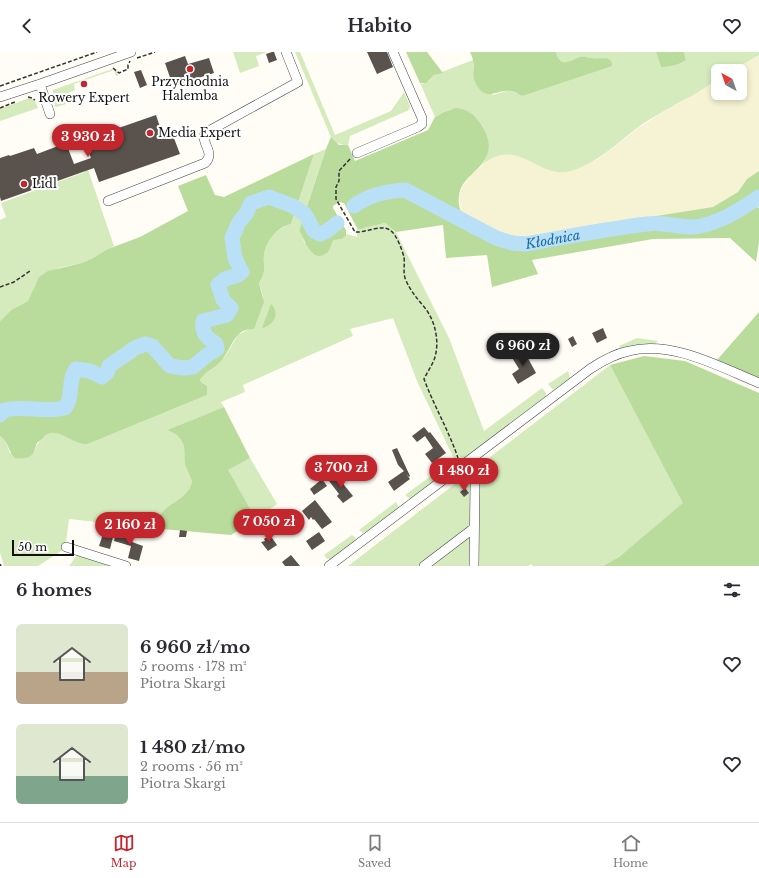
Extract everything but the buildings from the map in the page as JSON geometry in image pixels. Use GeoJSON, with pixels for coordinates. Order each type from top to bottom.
{"type":"FeatureCollection","features":[{"type":"Feature","properties":{"kind":"street"},"geometry":{"type":"LineString","coordinates":[[108,201],[205,162],[209,159],[210,154],[204,140],[204,134],[298,82],[286,52]]}},
{"type":"Feature","properties":{"kind":"street"},"geometry":{"type":"LineString","coordinates":[[357,153],[418,128],[422,124],[422,118],[393,52]]}},
{"type":"Feature","properties":{"kind":"street"},"geometry":{"type":"LineString","coordinates":[[0,97],[133,57]]}},
{"type":"Feature","properties":{"kind":"street"},"geometry":{"type":"LineString","coordinates":[[40,84],[50,114]]}},
{"type":"Feature","properties":{"kind":"street"},"geometry":{"type":"LineString","coordinates":[[329,566],[460,466],[602,361],[630,350],[656,348],[678,352],[702,360],[759,383]]}},
{"type":"Feature","properties":{"kind":"street"},"geometry":{"type":"LineString","coordinates":[[471,459],[475,483],[474,566]]}},
{"type":"Feature","properties":{"kind":"street"},"geometry":{"type":"LineString","coordinates":[[424,566],[474,528]]}},
{"type":"Feature","properties":{"kind":"street"},"geometry":{"type":"LineString","coordinates":[[66,547],[126,566]]}},
{"type":"Feature","properties":{"kind":"path"},"geometry":{"type":"LineString","coordinates":[[0,86],[97,52]]}},
{"type":"Feature","properties":{"kind":"path"},"geometry":{"type":"LineString","coordinates":[[112,68],[119,73],[128,69],[128,65],[133,57],[155,52]]}},
{"type":"Feature","properties":{"kind":"path"},"geometry":{"type":"LineString","coordinates":[[22,99],[28,97],[32,98],[38,102],[39,107],[47,104]]}},
{"type":"Feature","properties":{"kind":"path"},"geometry":{"type":"LineString","coordinates":[[0,108],[15,102]]}},
{"type":"Feature","properties":{"kind":"path"},"geometry":{"type":"LineString","coordinates":[[357,153],[343,165],[339,171],[339,181],[336,187],[336,199],[355,232],[385,228],[394,234],[404,256],[403,271],[408,286],[414,296],[430,315],[435,326],[436,344],[434,360],[424,379],[432,402],[450,436],[460,466]]}},
{"type":"Feature","properties":{"kind":"path"},"geometry":{"type":"LineString","coordinates":[[0,287],[14,282],[30,271]]}},
{"type":"Feature","properties":{"kind":"shaded area"},"geometry":{"type":"Polygon","coordinates":[[[759,55],[759,171],[747,179],[738,192],[714,207],[524,237],[506,235],[491,231],[470,219],[462,212],[459,198],[462,187],[473,173],[495,156],[504,154],[514,155],[556,171],[586,165],[601,157],[658,115],[711,83],[711,100],[747,100],[747,64],[743,64],[759,55]]]}},
{"type":"Feature","properties":{"kind":"green space"},"geometry":{"type":"Polygon","coordinates":[[[233,52],[267,52],[256,56],[259,66],[240,73],[233,52]]]}},
{"type":"Feature","properties":{"kind":"green space"},"geometry":{"type":"Polygon","coordinates":[[[295,52],[300,52],[335,135],[391,111],[404,92],[410,106],[409,110],[350,136],[348,146],[337,143],[331,137],[295,52]]]}},
{"type":"Feature","properties":{"kind":"green space"},"geometry":{"type":"Polygon","coordinates":[[[406,52],[427,52],[443,73],[434,75],[426,83],[420,83],[406,52]]]}},
{"type":"Feature","properties":{"kind":"green space"},"geometry":{"type":"Polygon","coordinates":[[[470,52],[556,52],[558,58],[562,62],[582,57],[605,58],[610,60],[612,66],[522,96],[510,91],[487,94],[479,89],[474,79],[473,59],[470,52]]]}},
{"type":"Feature","properties":{"kind":"green space"},"geometry":{"type":"Polygon","coordinates":[[[556,52],[656,52],[661,67],[667,67],[686,60],[684,52],[759,52],[759,55],[743,64],[711,64],[711,83],[643,124],[606,153],[580,168],[571,171],[559,172],[548,170],[528,160],[517,156],[507,155],[495,157],[482,165],[487,154],[489,144],[487,134],[481,124],[471,113],[460,109],[448,110],[435,117],[420,83],[422,84],[428,81],[434,75],[473,60],[473,78],[493,95],[511,91],[522,96],[597,58],[581,57],[569,62],[562,62],[558,58],[556,52]]]}},
{"type":"Feature","properties":{"kind":"green space"},"geometry":{"type":"Polygon","coordinates":[[[656,52],[684,52],[686,60],[668,67],[661,67],[656,52]]]}},
{"type":"Feature","properties":{"kind":"green space"},"geometry":{"type":"Polygon","coordinates":[[[112,69],[117,71],[118,76],[116,76],[114,70],[74,84],[75,90],[63,95],[66,104],[57,107],[53,106],[55,105],[53,90],[112,69]]]}},
{"type":"Feature","properties":{"kind":"green space"},"geometry":{"type":"Polygon","coordinates":[[[29,98],[35,100],[38,108],[0,121],[0,109],[29,98]]]}},
{"type":"Feature","properties":{"kind":"green space"},"geometry":{"type":"Polygon","coordinates":[[[456,108],[467,111],[476,117],[488,137],[489,148],[486,157],[462,186],[459,199],[459,206],[462,212],[482,226],[501,234],[524,237],[713,207],[738,192],[747,179],[759,171],[759,201],[754,198],[749,202],[759,208],[759,242],[756,262],[730,238],[653,239],[532,260],[538,274],[492,287],[487,255],[446,258],[443,225],[396,232],[385,223],[360,229],[357,228],[344,203],[339,202],[333,206],[333,208],[346,230],[346,236],[342,239],[334,240],[328,252],[318,256],[313,254],[299,231],[331,137],[339,145],[348,145],[355,161],[428,130],[435,117],[456,108]]]}},
{"type":"Feature","properties":{"kind":"green space"},"geometry":{"type":"Polygon","coordinates":[[[326,149],[299,231],[304,242],[323,255],[329,250],[334,240],[342,239],[347,234],[357,237],[357,228],[364,228],[385,223],[396,232],[449,338],[484,431],[542,388],[546,393],[546,396],[464,459],[459,456],[454,459],[417,381],[393,318],[350,329],[353,336],[243,385],[245,392],[221,402],[224,407],[167,430],[177,435],[184,446],[185,458],[192,481],[187,492],[159,516],[162,529],[69,519],[66,543],[63,550],[38,566],[4,566],[0,552],[0,436],[4,438],[10,453],[35,450],[45,435],[51,433],[62,435],[83,444],[88,444],[207,395],[200,379],[217,365],[226,355],[238,335],[249,329],[263,296],[259,283],[264,272],[265,250],[269,240],[281,229],[291,224],[314,154],[326,149]]]}},
{"type":"Feature","properties":{"kind":"green space"},"geometry":{"type":"Polygon","coordinates":[[[314,154],[291,224],[281,228],[273,236],[265,251],[264,272],[259,283],[264,302],[254,329],[246,330],[239,334],[220,362],[200,380],[207,386],[207,395],[88,444],[83,444],[57,433],[47,434],[37,443],[34,452],[30,457],[15,458],[3,438],[0,436],[0,321],[11,310],[28,301],[39,277],[48,271],[82,263],[108,249],[140,237],[188,211],[178,186],[206,175],[215,195],[224,197],[314,154]]]}},
{"type":"Feature","properties":{"kind":"green space"},"geometry":{"type":"Polygon","coordinates":[[[87,167],[114,246],[82,263],[58,268],[35,285],[28,301],[11,310],[0,321],[0,220],[6,217],[1,203],[85,172],[84,168],[87,167]]]}},
{"type":"Feature","properties":{"kind":"green space"},"geometry":{"type":"Polygon","coordinates":[[[271,304],[275,312],[274,319],[266,327],[262,328],[271,304]]]}},
{"type":"Feature","properties":{"kind":"green space"},"geometry":{"type":"Polygon","coordinates":[[[759,312],[759,378],[717,360],[759,312]]]}},
{"type":"Feature","properties":{"kind":"green space"},"geometry":{"type":"Polygon","coordinates":[[[637,338],[658,341],[655,344],[642,344],[620,349],[619,346],[637,338]]]}},
{"type":"Feature","properties":{"kind":"green space"},"geometry":{"type":"Polygon","coordinates":[[[644,356],[685,361],[759,393],[759,566],[603,566],[619,557],[683,503],[610,365],[644,356]]]}},
{"type":"Feature","properties":{"kind":"green space"},"geometry":{"type":"Polygon","coordinates":[[[610,365],[684,503],[619,557],[603,566],[533,566],[531,564],[528,566],[348,566],[610,365]]]}},
{"type":"Feature","properties":{"kind":"green space"},"geometry":{"type":"Polygon","coordinates":[[[568,371],[570,378],[553,390],[548,384],[568,371]]]}},
{"type":"Feature","properties":{"kind":"green space"},"geometry":{"type":"Polygon","coordinates":[[[224,407],[250,458],[228,470],[256,519],[231,535],[162,529],[159,516],[187,492],[192,481],[185,464],[184,446],[177,435],[167,430],[224,407]]]}},
{"type":"Feature","properties":{"kind":"green space"},"geometry":{"type":"Polygon","coordinates":[[[250,458],[277,504],[256,519],[227,470],[250,458]]]}},
{"type":"Feature","properties":{"kind":"green space"},"geometry":{"type":"Polygon","coordinates":[[[454,459],[454,466],[452,469],[410,499],[405,495],[454,459]]]}},
{"type":"Feature","properties":{"kind":"green space"},"geometry":{"type":"Polygon","coordinates":[[[396,502],[399,507],[398,509],[369,530],[363,533],[359,530],[396,502]]]}},
{"type":"Feature","properties":{"kind":"green space"},"geometry":{"type":"Polygon","coordinates":[[[352,535],[356,538],[354,541],[330,559],[327,559],[324,555],[352,535]]]}},
{"type":"Feature","properties":{"kind":"green space"},"geometry":{"type":"Polygon","coordinates":[[[77,555],[109,566],[69,566],[77,555]]]}},
{"type":"Feature","properties":{"kind":"waterway","name":"Kłodnica"},"geometry":{"type":"LineString","coordinates":[[354,206],[365,199],[378,194],[405,190],[496,238],[512,243],[526,244],[647,224],[693,227],[702,226],[728,216],[759,197]]}},
{"type":"Feature","properties":{"kind":"waterway","name":"Kłodnica"},"geometry":{"type":"LineString","coordinates":[[0,415],[4,410],[19,408],[50,410],[65,408],[68,403],[73,374],[76,369],[90,371],[102,377],[107,373],[109,366],[135,348],[145,344],[152,346],[170,366],[183,368],[193,367],[217,349],[216,344],[207,337],[204,332],[203,321],[227,315],[231,308],[223,300],[218,285],[225,279],[238,275],[242,272],[235,258],[232,238],[239,222],[246,214],[251,203],[269,197],[293,206],[305,214],[314,231],[320,234],[327,231],[337,223]]}},
{"type":"Feature","properties":{"kind":"waterway","name":"Kłodnica"},"geometry":{"type":"LineString","coordinates":[[754,200],[759,205]]}},
{"type":"Feature","properties":{"kind":"place","name":"Przychodnia Halemba"},"geometry":{"type":"Point","coordinates":[190,69]}},
{"type":"Feature","properties":{"kind":"place","name":"Rowery Expert"},"geometry":{"type":"Point","coordinates":[84,84]}},
{"type":"Feature","properties":{"kind":"place","name":"Media Expert"},"geometry":{"type":"Point","coordinates":[150,133]}},
{"type":"Feature","properties":{"kind":"place","name":"Lidl"},"geometry":{"type":"Point","coordinates":[24,184]}}]}
